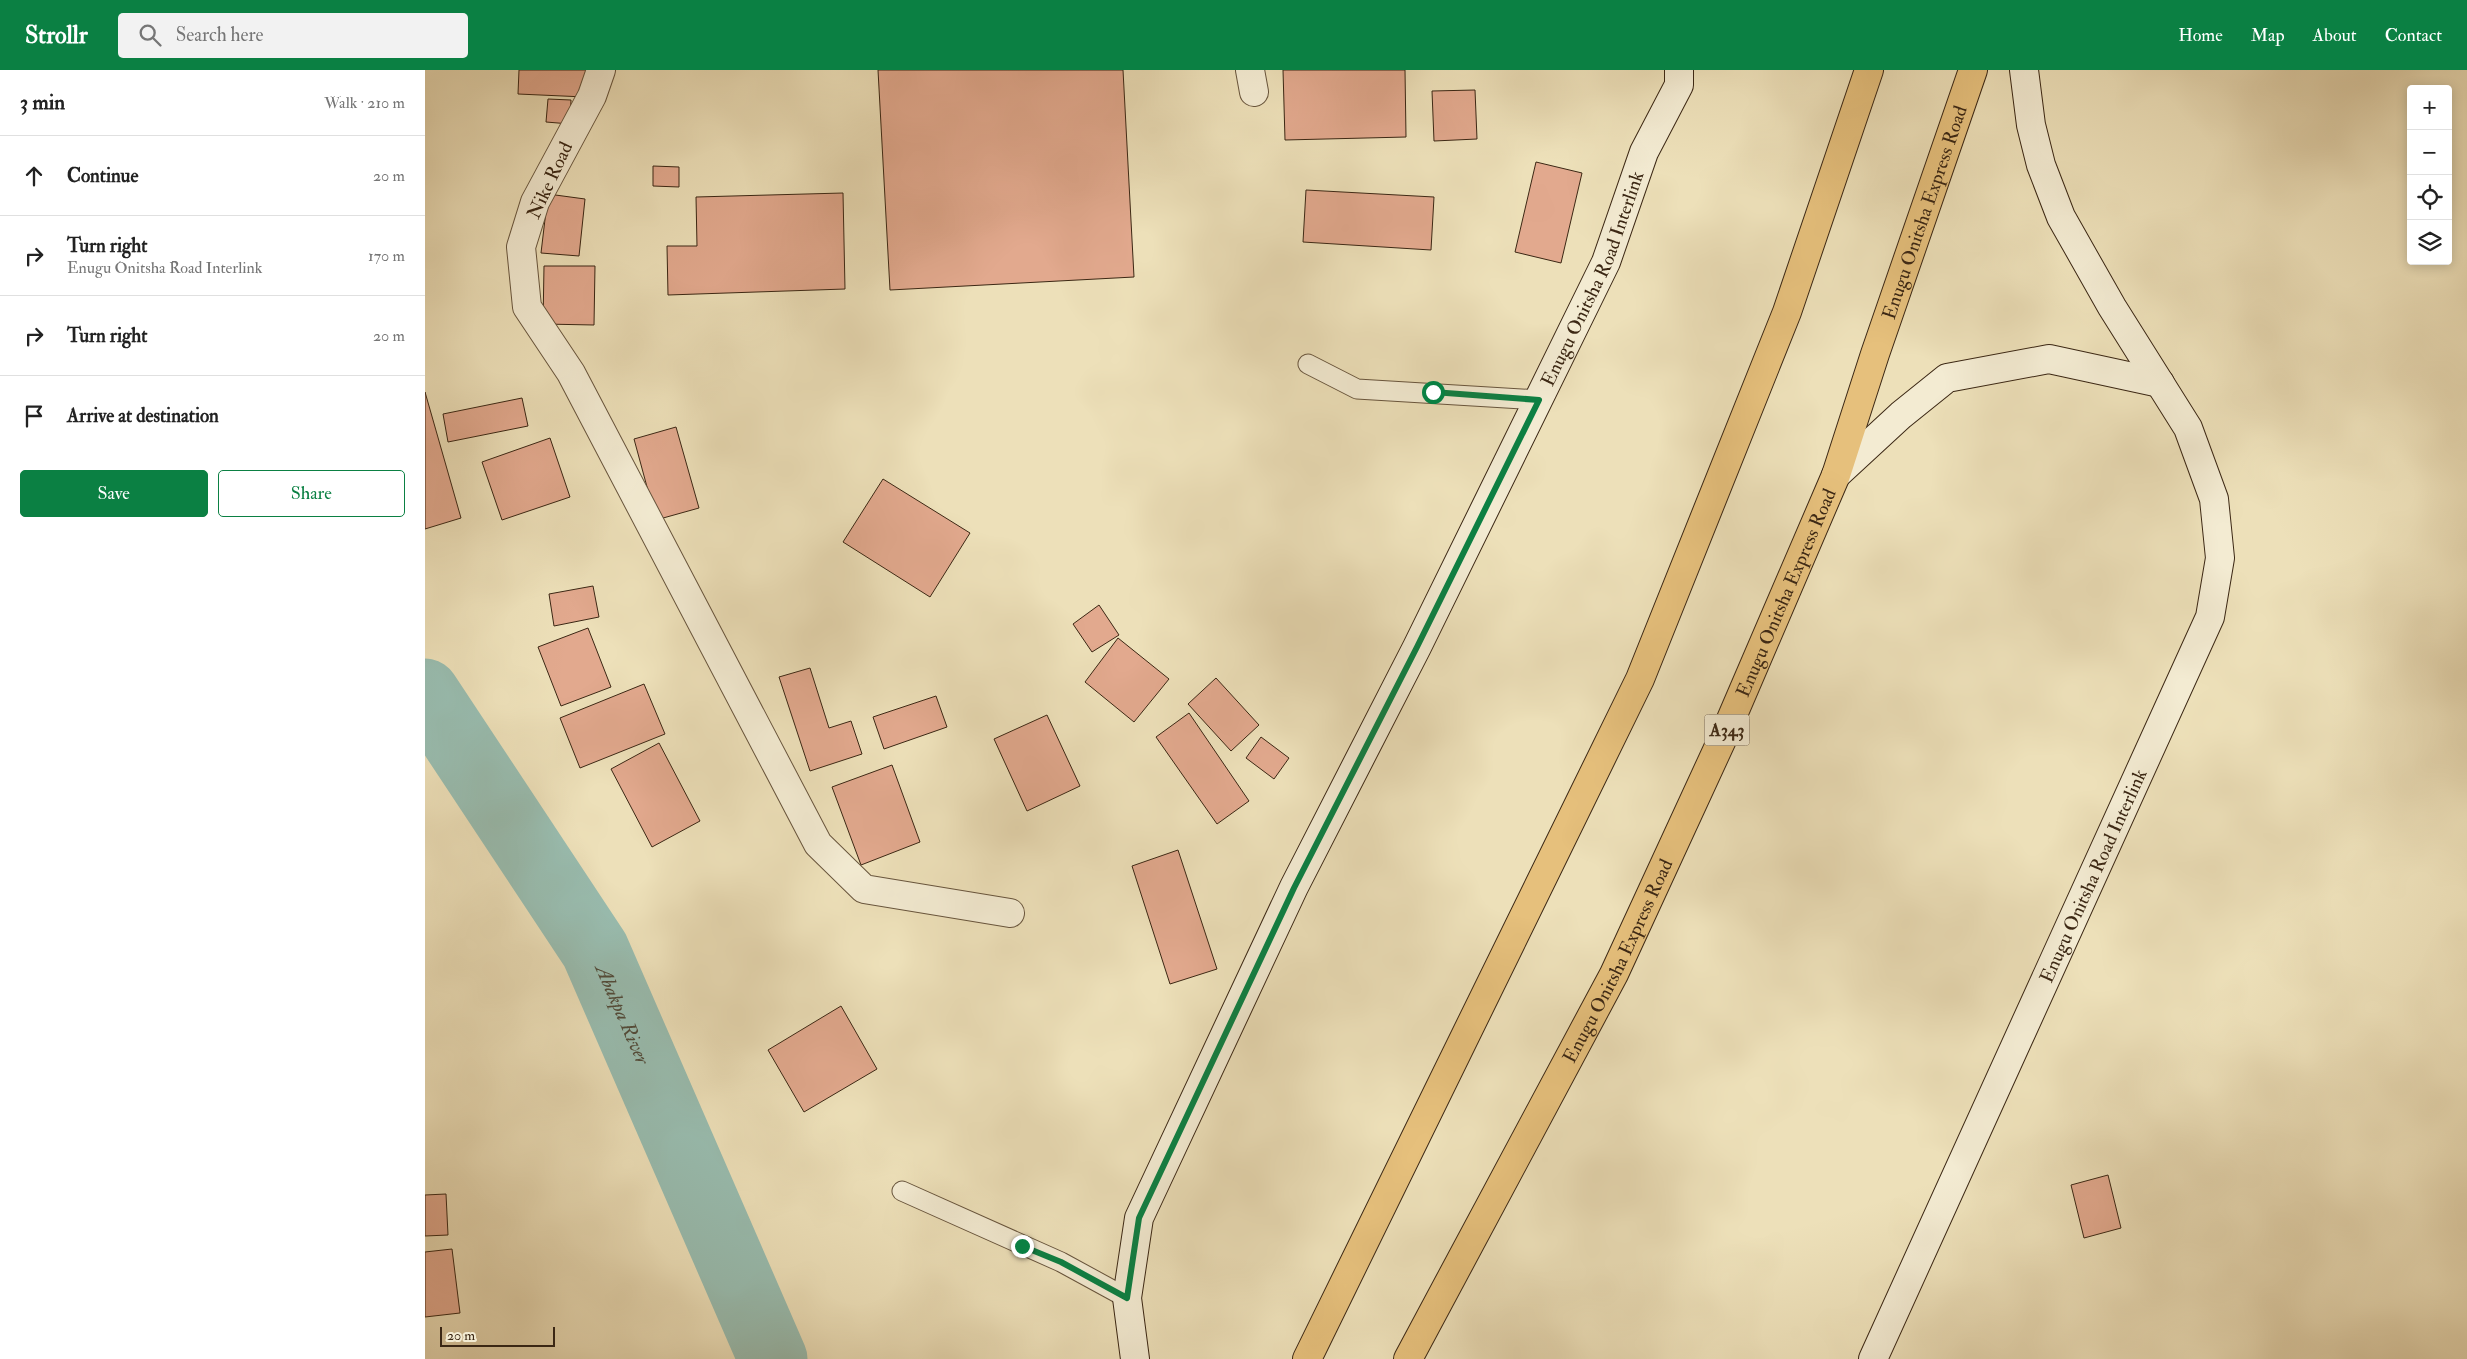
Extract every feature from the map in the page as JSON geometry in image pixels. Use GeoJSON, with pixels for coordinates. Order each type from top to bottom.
{"type":"FeatureCollection","features":[{"type":"Feature","properties":{"kind":"highway"},"geometry":{"type":"LineString","coordinates":[[1307,1359],[1640,679],[1787,312],[1869,70]]}},
{"type":"Feature","properties":{"kind":"highway","name":"Enugu Onitsha Express Road"},"geometry":{"type":"LineString","coordinates":[[1408,1359],[1614,974],[1727,731],[1836,475],[1875,354],[1973,70]]}},
{"type":"Feature","properties":{"kind":"street","name":"Nike Road"},"geometry":{"type":"LineString","coordinates":[[601,70],[592,96],[535,202],[521,248],[527,307],[571,373],[819,844],[863,889],[1010,913]]}},
{"type":"Feature","properties":{"kind":"street","name":"Enugu Onitsha Road Interlink"},"geometry":{"type":"LineString","coordinates":[[1135,1359],[1127,1298],[1139,1218],[1294,888],[1417,647],[1606,262],[1645,152],[1679,85],[1679,70]]}},
{"type":"Feature","properties":{"kind":"street","name":"Enugu Onitsha Road Interlink"},"geometry":{"type":"LineString","coordinates":[[1873,1359],[2210,617],[2220,558],[2214,498],[2188,428],[2111,307],[2061,217],[2041,165],[2031,125],[2024,70]]}},
{"type":"Feature","properties":{"kind":"street"},"geometry":{"type":"LineString","coordinates":[[1836,475],[1901,415],[1947,378],[2049,359],[2160,383]]}},
{"type":"Feature","properties":{"kind":"lane"},"geometry":{"type":"LineString","coordinates":[[1308,364],[1357,389],[1539,400]]}},
{"type":"Feature","properties":{"kind":"lane"},"geometry":{"type":"LineString","coordinates":[[902,1191],[1061,1262],[1127,1298]]}},
{"type":"Feature","properties":{"kind":"building"},"geometry":{"type":"Polygon","coordinates":[[[519,70],[586,70],[585,97],[518,94],[519,70]]]}},
{"type":"Feature","properties":{"kind":"building"},"geometry":{"type":"Polygon","coordinates":[[[878,70],[1123,70],[1134,277],[890,290],[878,70]]]}},
{"type":"Feature","properties":{"kind":"building"},"geometry":{"type":"Polygon","coordinates":[[[1283,70],[1405,70],[1406,137],[1285,140],[1283,70]]]}},
{"type":"Feature","properties":{"kind":"building"},"geometry":{"type":"Polygon","coordinates":[[[1475,90],[1477,139],[1434,141],[1432,91],[1475,90]]]}},
{"type":"Feature","properties":{"kind":"building"},"geometry":{"type":"Polygon","coordinates":[[[548,99],[571,100],[570,124],[546,122],[548,99]]]}},
{"type":"Feature","properties":{"kind":"building"},"geometry":{"type":"Polygon","coordinates":[[[1536,162],[1582,173],[1561,263],[1515,252],[1536,162]]]}},
{"type":"Feature","properties":{"kind":"building"},"geometry":{"type":"Polygon","coordinates":[[[653,166],[679,167],[679,187],[653,186],[653,166]]]}},
{"type":"Feature","properties":{"kind":"building"},"geometry":{"type":"Polygon","coordinates":[[[1306,190],[1434,197],[1431,250],[1303,242],[1306,190]]]}},
{"type":"Feature","properties":{"kind":"building"},"geometry":{"type":"Polygon","coordinates":[[[843,193],[845,289],[668,295],[667,246],[697,246],[696,197],[843,193]]]}},
{"type":"Feature","properties":{"kind":"building"},"geometry":{"type":"Polygon","coordinates":[[[548,194],[585,199],[579,256],[541,253],[548,194]]]}},
{"type":"Feature","properties":{"kind":"building"},"geometry":{"type":"Polygon","coordinates":[[[544,266],[595,266],[594,325],[543,324],[544,266]]]}},
{"type":"Feature","properties":{"kind":"building"},"geometry":{"type":"Polygon","coordinates":[[[425,392],[461,518],[425,529],[425,392]]]}},
{"type":"Feature","properties":{"kind":"building"},"geometry":{"type":"Polygon","coordinates":[[[522,398],[528,426],[448,442],[443,414],[522,398]]]}},
{"type":"Feature","properties":{"kind":"building"},"geometry":{"type":"Polygon","coordinates":[[[676,427],[699,508],[656,520],[634,439],[676,427]]]}},
{"type":"Feature","properties":{"kind":"building"},"geometry":{"type":"Polygon","coordinates":[[[550,438],[570,497],[502,520],[482,462],[550,438]]]}},
{"type":"Feature","properties":{"kind":"building"},"geometry":{"type":"Polygon","coordinates":[[[883,479],[970,533],[930,597],[843,542],[883,479]]]}},
{"type":"Feature","properties":{"kind":"building"},"geometry":{"type":"Polygon","coordinates":[[[593,586],[599,617],[554,626],[549,594],[593,586]]]}},
{"type":"Feature","properties":{"kind":"building"},"geometry":{"type":"Polygon","coordinates":[[[1099,605],[1119,635],[1092,652],[1073,624],[1099,605]]]}},
{"type":"Feature","properties":{"kind":"building"},"geometry":{"type":"Polygon","coordinates":[[[588,628],[611,687],[561,706],[538,647],[588,628]]]}},
{"type":"Feature","properties":{"kind":"building"},"geometry":{"type":"Polygon","coordinates":[[[1118,638],[1169,679],[1134,722],[1085,682],[1118,638]]]}},
{"type":"Feature","properties":{"kind":"building"},"geometry":{"type":"Polygon","coordinates":[[[810,668],[829,728],[851,721],[862,754],[810,771],[779,677],[810,668]]]}},
{"type":"Feature","properties":{"kind":"building"},"geometry":{"type":"Polygon","coordinates":[[[1216,678],[1259,725],[1231,751],[1188,704],[1216,678]]]}},
{"type":"Feature","properties":{"kind":"building"},"geometry":{"type":"Polygon","coordinates":[[[644,684],[665,734],[580,768],[560,718],[644,684]]]}},
{"type":"Feature","properties":{"kind":"building"},"geometry":{"type":"Polygon","coordinates":[[[936,696],[947,727],[884,749],[873,717],[936,696]]]}},
{"type":"Feature","properties":{"kind":"building"},"geometry":{"type":"Polygon","coordinates":[[[1189,713],[1249,801],[1217,824],[1156,737],[1189,713]]]}},
{"type":"Feature","properties":{"kind":"building"},"geometry":{"type":"Polygon","coordinates":[[[1047,715],[1080,786],[1027,811],[994,739],[1047,715]]]}},
{"type":"Feature","properties":{"kind":"building"},"geometry":{"type":"Polygon","coordinates":[[[1261,737],[1289,758],[1274,779],[1246,758],[1261,737]]]}},
{"type":"Feature","properties":{"kind":"building"},"geometry":{"type":"Polygon","coordinates":[[[659,743],[700,821],[652,847],[611,769],[659,743]]]}},
{"type":"Feature","properties":{"kind":"building"},"geometry":{"type":"Polygon","coordinates":[[[892,765],[920,842],[861,865],[832,787],[892,765]]]}},
{"type":"Feature","properties":{"kind":"building"},"geometry":{"type":"Polygon","coordinates":[[[1178,850],[1217,969],[1170,984],[1132,866],[1178,850]]]}},
{"type":"Feature","properties":{"kind":"building"},"geometry":{"type":"Polygon","coordinates":[[[841,1006],[877,1069],[804,1112],[768,1050],[841,1006]]]}},
{"type":"Feature","properties":{"kind":"building"},"geometry":{"type":"Polygon","coordinates":[[[2108,1175],[2121,1228],[2084,1238],[2071,1185],[2108,1175]]]}},
{"type":"Feature","properties":{"kind":"building"},"geometry":{"type":"Polygon","coordinates":[[[446,1194],[448,1235],[425,1236],[425,1195],[446,1194]]]}},
{"type":"Feature","properties":{"kind":"building"},"geometry":{"type":"Polygon","coordinates":[[[452,1249],[460,1313],[425,1317],[425,1252],[452,1249]]]}},
{"type":"Feature","properties":{"kind":"waterway","name":"Abakpa River"},"geometry":{"type":"LineString","coordinates":[[425,693],[595,950],[773,1359]]}},
{"type":"Feature","properties":{"kind":"route"},"geometry":{"type":"LineString","coordinates":[[1022,1246],[1061,1262],[1127,1298],[1139,1218],[1294,888],[1417,647],[1539,400],[1433,392]]}}]}
